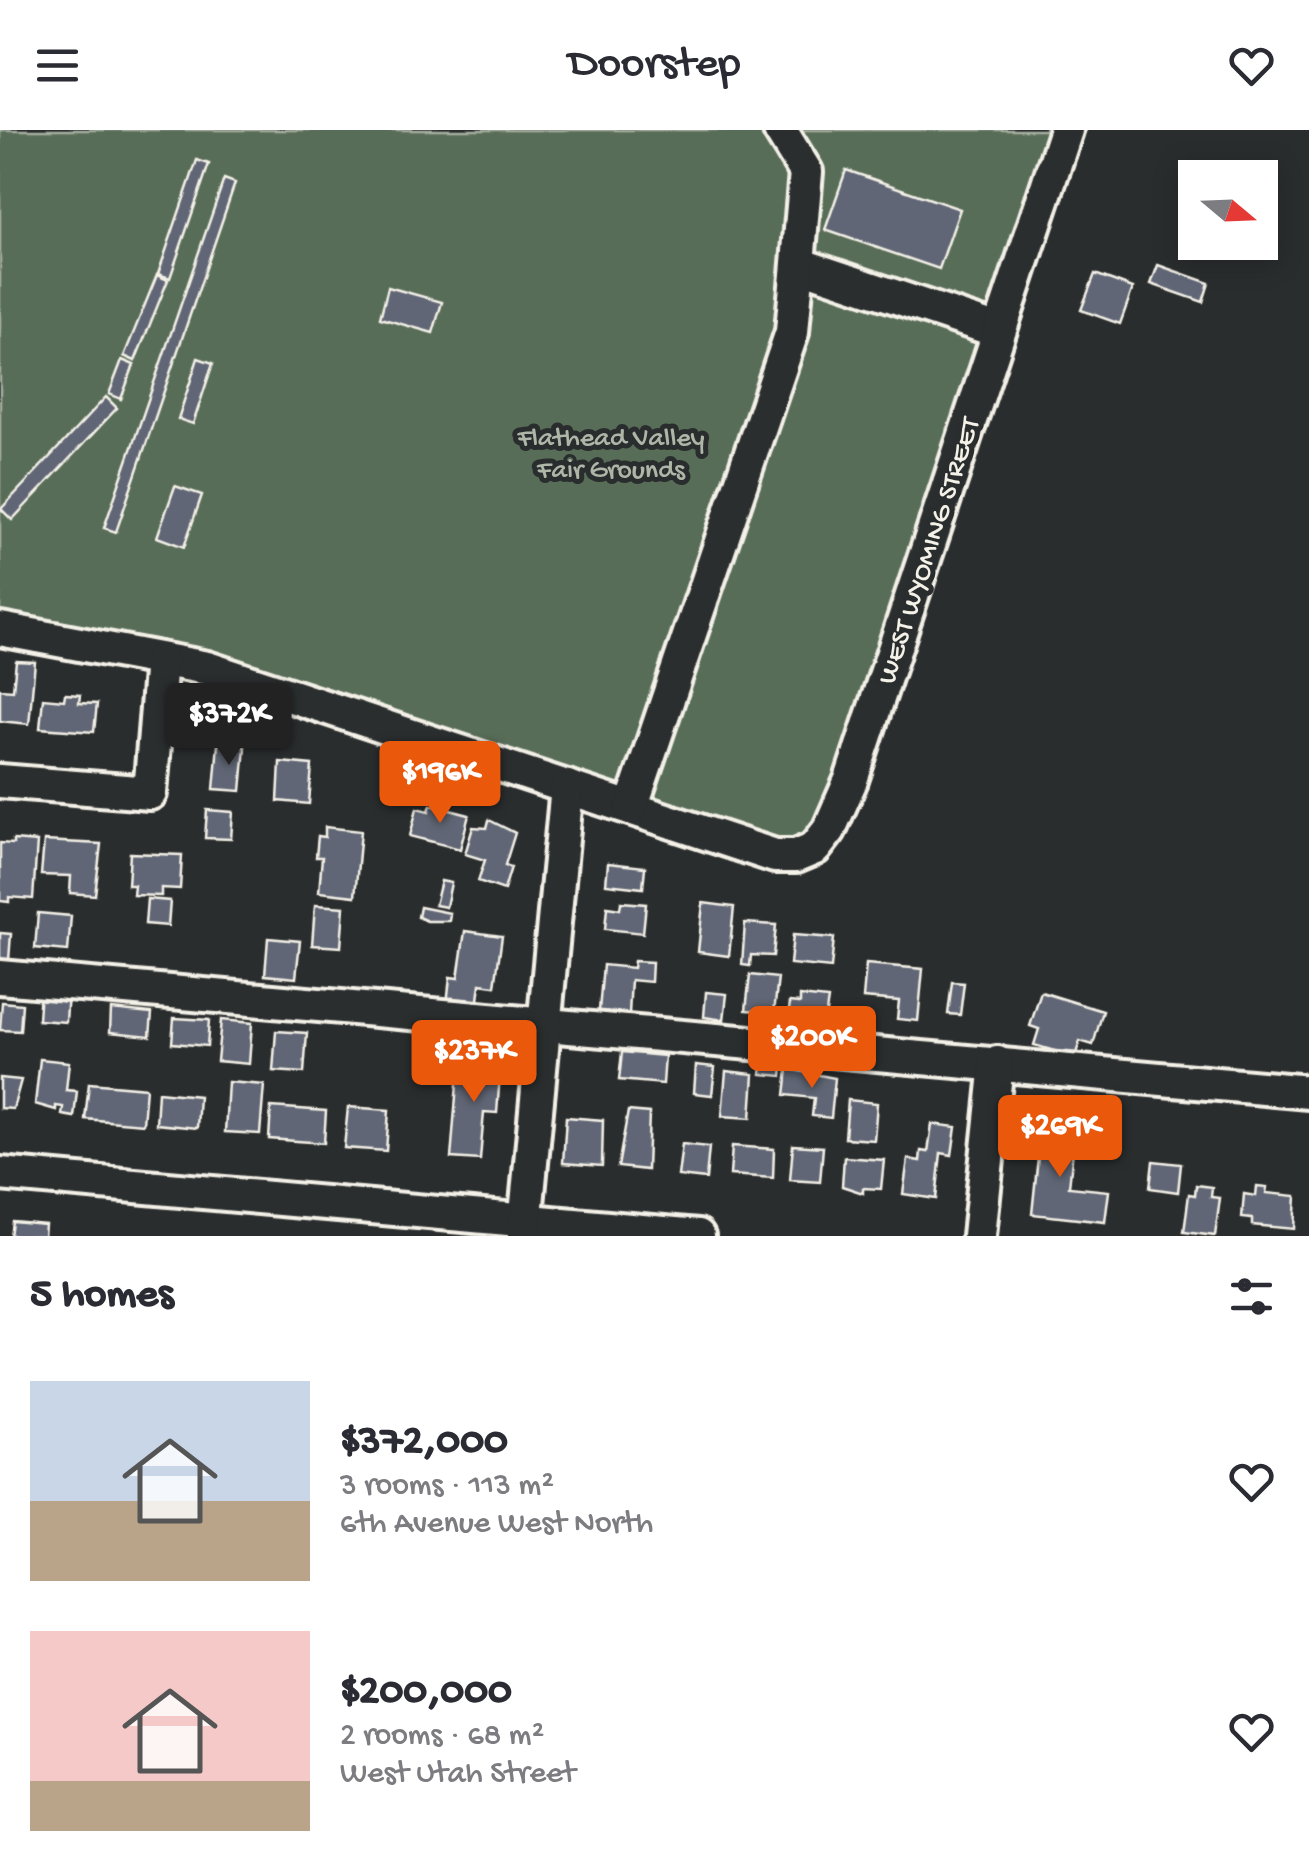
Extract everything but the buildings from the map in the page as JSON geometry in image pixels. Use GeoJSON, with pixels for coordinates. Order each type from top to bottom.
{"type":"FeatureCollection","features":[{"type":"Feature","properties":{"kind":"street"},"geometry":{"type":"LineString","coordinates":[[630,808],[792,332],[801,265],[806,172],[780,130]]}},
{"type":"Feature","properties":{"kind":"street","name":"WEST WYOMING STREET"},"geometry":{"type":"LineString","coordinates":[[0,629],[161,660],[289,693],[775,856],[796,856],[815,848],[830,830],[851,780],[1066,130]]}},
{"type":"Feature","properties":{"kind":"street"},"geometry":{"type":"LineString","coordinates":[[801,265],[998,330]]}},
{"type":"Feature","properties":{"kind":"street"},"geometry":{"type":"LineString","coordinates":[[0,781],[150,794],[161,660]]}},
{"type":"Feature","properties":{"kind":"street"},"geometry":{"type":"LineString","coordinates":[[524,1228],[567,787]]}},
{"type":"Feature","properties":{"kind":"street"},"geometry":{"type":"LineString","coordinates":[[0,977],[1309,1092]]}},
{"type":"Feature","properties":{"kind":"street"},"geometry":{"type":"LineString","coordinates":[[979,1236],[997,1063]]}},
{"type":"Feature","properties":{"kind":"street"},"geometry":{"type":"LineString","coordinates":[[0,1174],[524,1228],[698,1236]]}},
{"type":"Feature","properties":{"kind":"green space","name":"Flathead Valley Fair Grounds"},"geometry":{"type":"Polygon","coordinates":[[[0,130],[1055,130],[818,831],[789,845],[0,616],[0,130]]]}}]}
